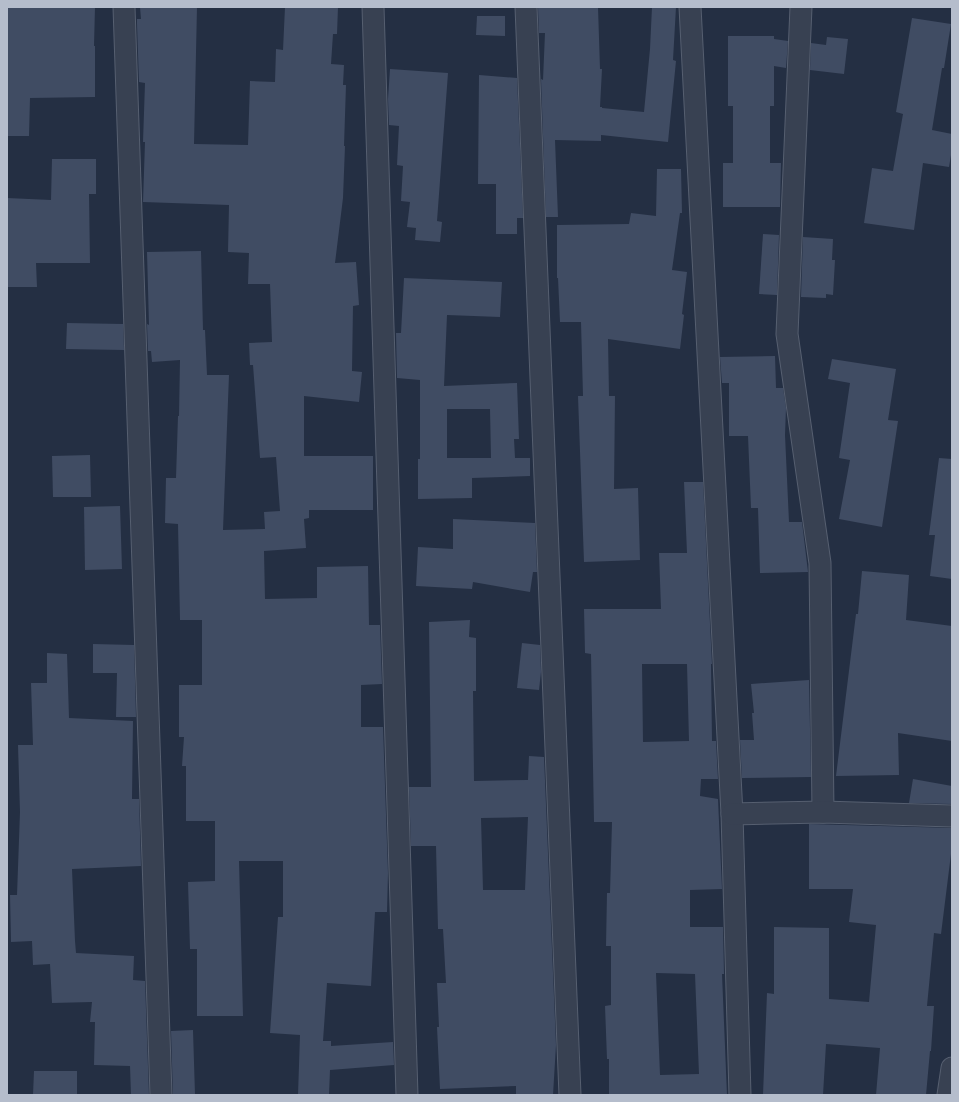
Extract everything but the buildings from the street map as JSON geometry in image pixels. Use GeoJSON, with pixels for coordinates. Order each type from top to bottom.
{"type":"FeatureCollection","features":[{"type":"Feature","properties":{"kind":"street"},"geometry":{"type":"LineString","coordinates":[[124,7],[161,1095]]}},
{"type":"Feature","properties":{"kind":"street"},"geometry":{"type":"LineString","coordinates":[[373,7],[408,1095]]}},
{"type":"Feature","properties":{"kind":"street"},"geometry":{"type":"LineString","coordinates":[[526,7],[570,1095]]}},
{"type":"Feature","properties":{"kind":"street"},"geometry":{"type":"LineString","coordinates":[[690,7],[732,814],[740,1095]]}},
{"type":"Feature","properties":{"kind":"street"},"geometry":{"type":"LineString","coordinates":[[802,7],[787,334],[820,563],[824,812]]}},
{"type":"Feature","properties":{"kind":"street"},"geometry":{"type":"LineString","coordinates":[[732,814],[824,812],[952,816]]}},
{"type":"Feature","properties":{"kind":"street"},"geometry":{"type":"LineString","coordinates":[[948,1095],[952,1068]]}}]}
